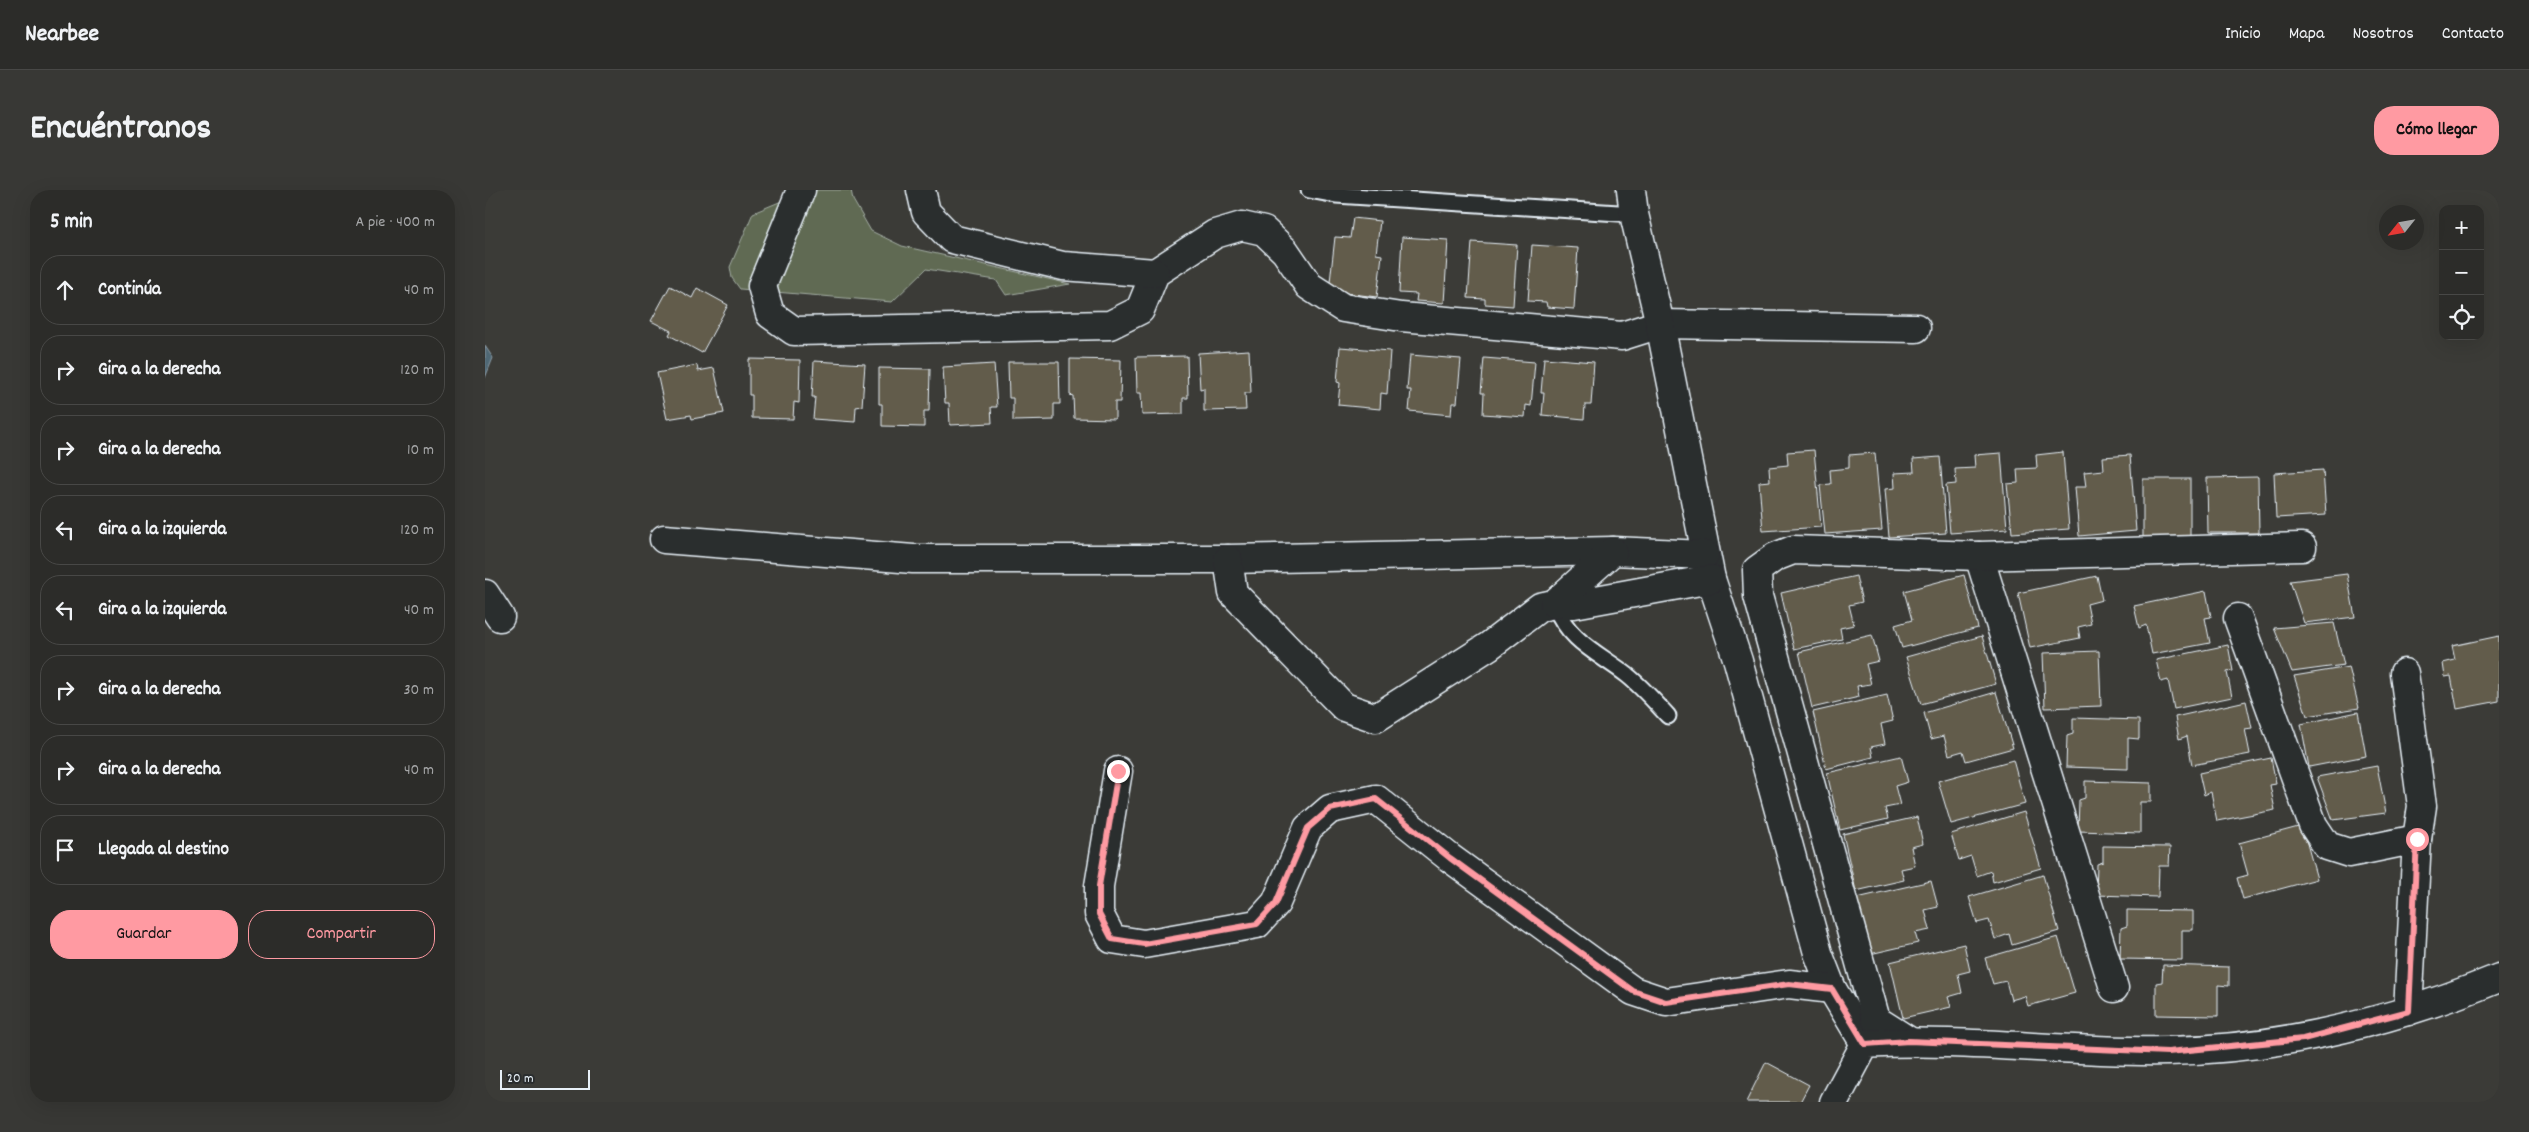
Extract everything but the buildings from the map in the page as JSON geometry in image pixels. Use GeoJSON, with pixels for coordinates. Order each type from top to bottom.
{"type":"FeatureCollection","features":[{"type":"Feature","properties":{"kind":"street"},"geometry":{"type":"LineString","coordinates":[[801,190],[762,286],[770,314],[794,331],[1110,325],[1140,310],[1155,273],[1215,234],[1241,226],[1264,231],[1285,251],[1309,286],[1343,308],[1401,317],[1622,336],[1660,324],[1917,328]]}},
{"type":"Feature","properties":{"kind":"street"},"geometry":{"type":"LineString","coordinates":[[921,190],[926,212],[952,239],[1063,266],[1155,273]]}},
{"type":"Feature","properties":{"kind":"street"},"geometry":{"type":"LineString","coordinates":[[1633,202],[1660,324],[1708,567],[1738,661],[1818,953],[1832,989],[1865,1044]]}},
{"type":"Feature","properties":{"kind":"street"},"geometry":{"type":"LineString","coordinates":[[664,539],[913,559],[1228,559],[1613,550],[1708,567]]}},
{"type":"Feature","properties":{"kind":"street"},"geometry":{"type":"LineString","coordinates":[[1909,1041],[1876,1020],[1761,606],[1757,570],[1775,557],[1793,550],[1979,556],[2302,548]]}},
{"type":"Feature","properties":{"kind":"street"},"geometry":{"type":"LineString","coordinates":[[1554,604],[1613,550]]}},
{"type":"Feature","properties":{"kind":"street"},"geometry":{"type":"LineString","coordinates":[[1979,556],[2114,988]]}},
{"type":"Feature","properties":{"kind":"street"},"geometry":{"type":"LineString","coordinates":[[1228,559],[1233,593],[1344,707],[1376,718],[1489,646],[1540,607],[1554,604],[1575,604],[1708,567]]}},
{"type":"Feature","properties":{"kind":"street"},"geometry":{"type":"LineString","coordinates":[[485,594],[500,617]]}},
{"type":"Feature","properties":{"kind":"street"},"geometry":{"type":"LineString","coordinates":[[2238,618],[2313,825],[2327,846],[2349,853],[2417,839]]}},
{"type":"Feature","properties":{"kind":"street"},"geometry":{"type":"LineString","coordinates":[[2404,673],[2422,806],[2417,839],[2409,1011]]}},
{"type":"Feature","properties":{"kind":"street"},"geometry":{"type":"LineString","coordinates":[[1118,771],[1099,886],[1099,914],[1112,939],[1144,944],[1257,924],[1276,903],[1308,828],[1330,809],[1376,799],[1450,858],[1633,991],[1666,1002],[1789,984],[1832,989]]}},
{"type":"Feature","properties":{"kind":"street"},"geometry":{"type":"LineString","coordinates":[[1865,1044],[1909,1041],[2168,1052],[2303,1039],[2409,1011],[2499,978]]}},
{"type":"Feature","properties":{"kind":"street"},"geometry":{"type":"LineString","coordinates":[[1834,1102],[1865,1044]]}},
{"type":"Feature","properties":{"kind":"lane"},"geometry":{"type":"LineString","coordinates":[[1309,190],[1336,195],[1633,202]]}},
{"type":"Feature","properties":{"kind":"lane"},"geometry":{"type":"LineString","coordinates":[[1554,604],[1572,636],[1629,677],[1667,716]]}},
{"type":"Feature","properties":{"kind":"green space"},"geometry":{"type":"Polygon","coordinates":[[[792,190],[851,190],[853,200],[871,231],[902,246],[1070,284],[1006,295],[996,280],[926,269],[892,302],[740,289],[732,278],[730,267],[753,213],[789,198],[792,190]]]}},
{"type":"Feature","properties":{"kind":"water"},"geometry":{"type":"Polygon","coordinates":[[[485,346],[493,358],[485,378],[485,346]]]}},
{"type":"Feature","properties":{"kind":"route"},"geometry":{"type":"LineString","coordinates":[[1118,771],[1099,886],[1099,914],[1112,939],[1144,944],[1257,924],[1276,903],[1308,828],[1330,809],[1376,799],[1450,858],[1633,991],[1666,1002],[1789,984],[1832,989],[1865,1044],[1909,1041],[2168,1052],[2303,1039],[2409,1011],[2417,839]]}}]}
